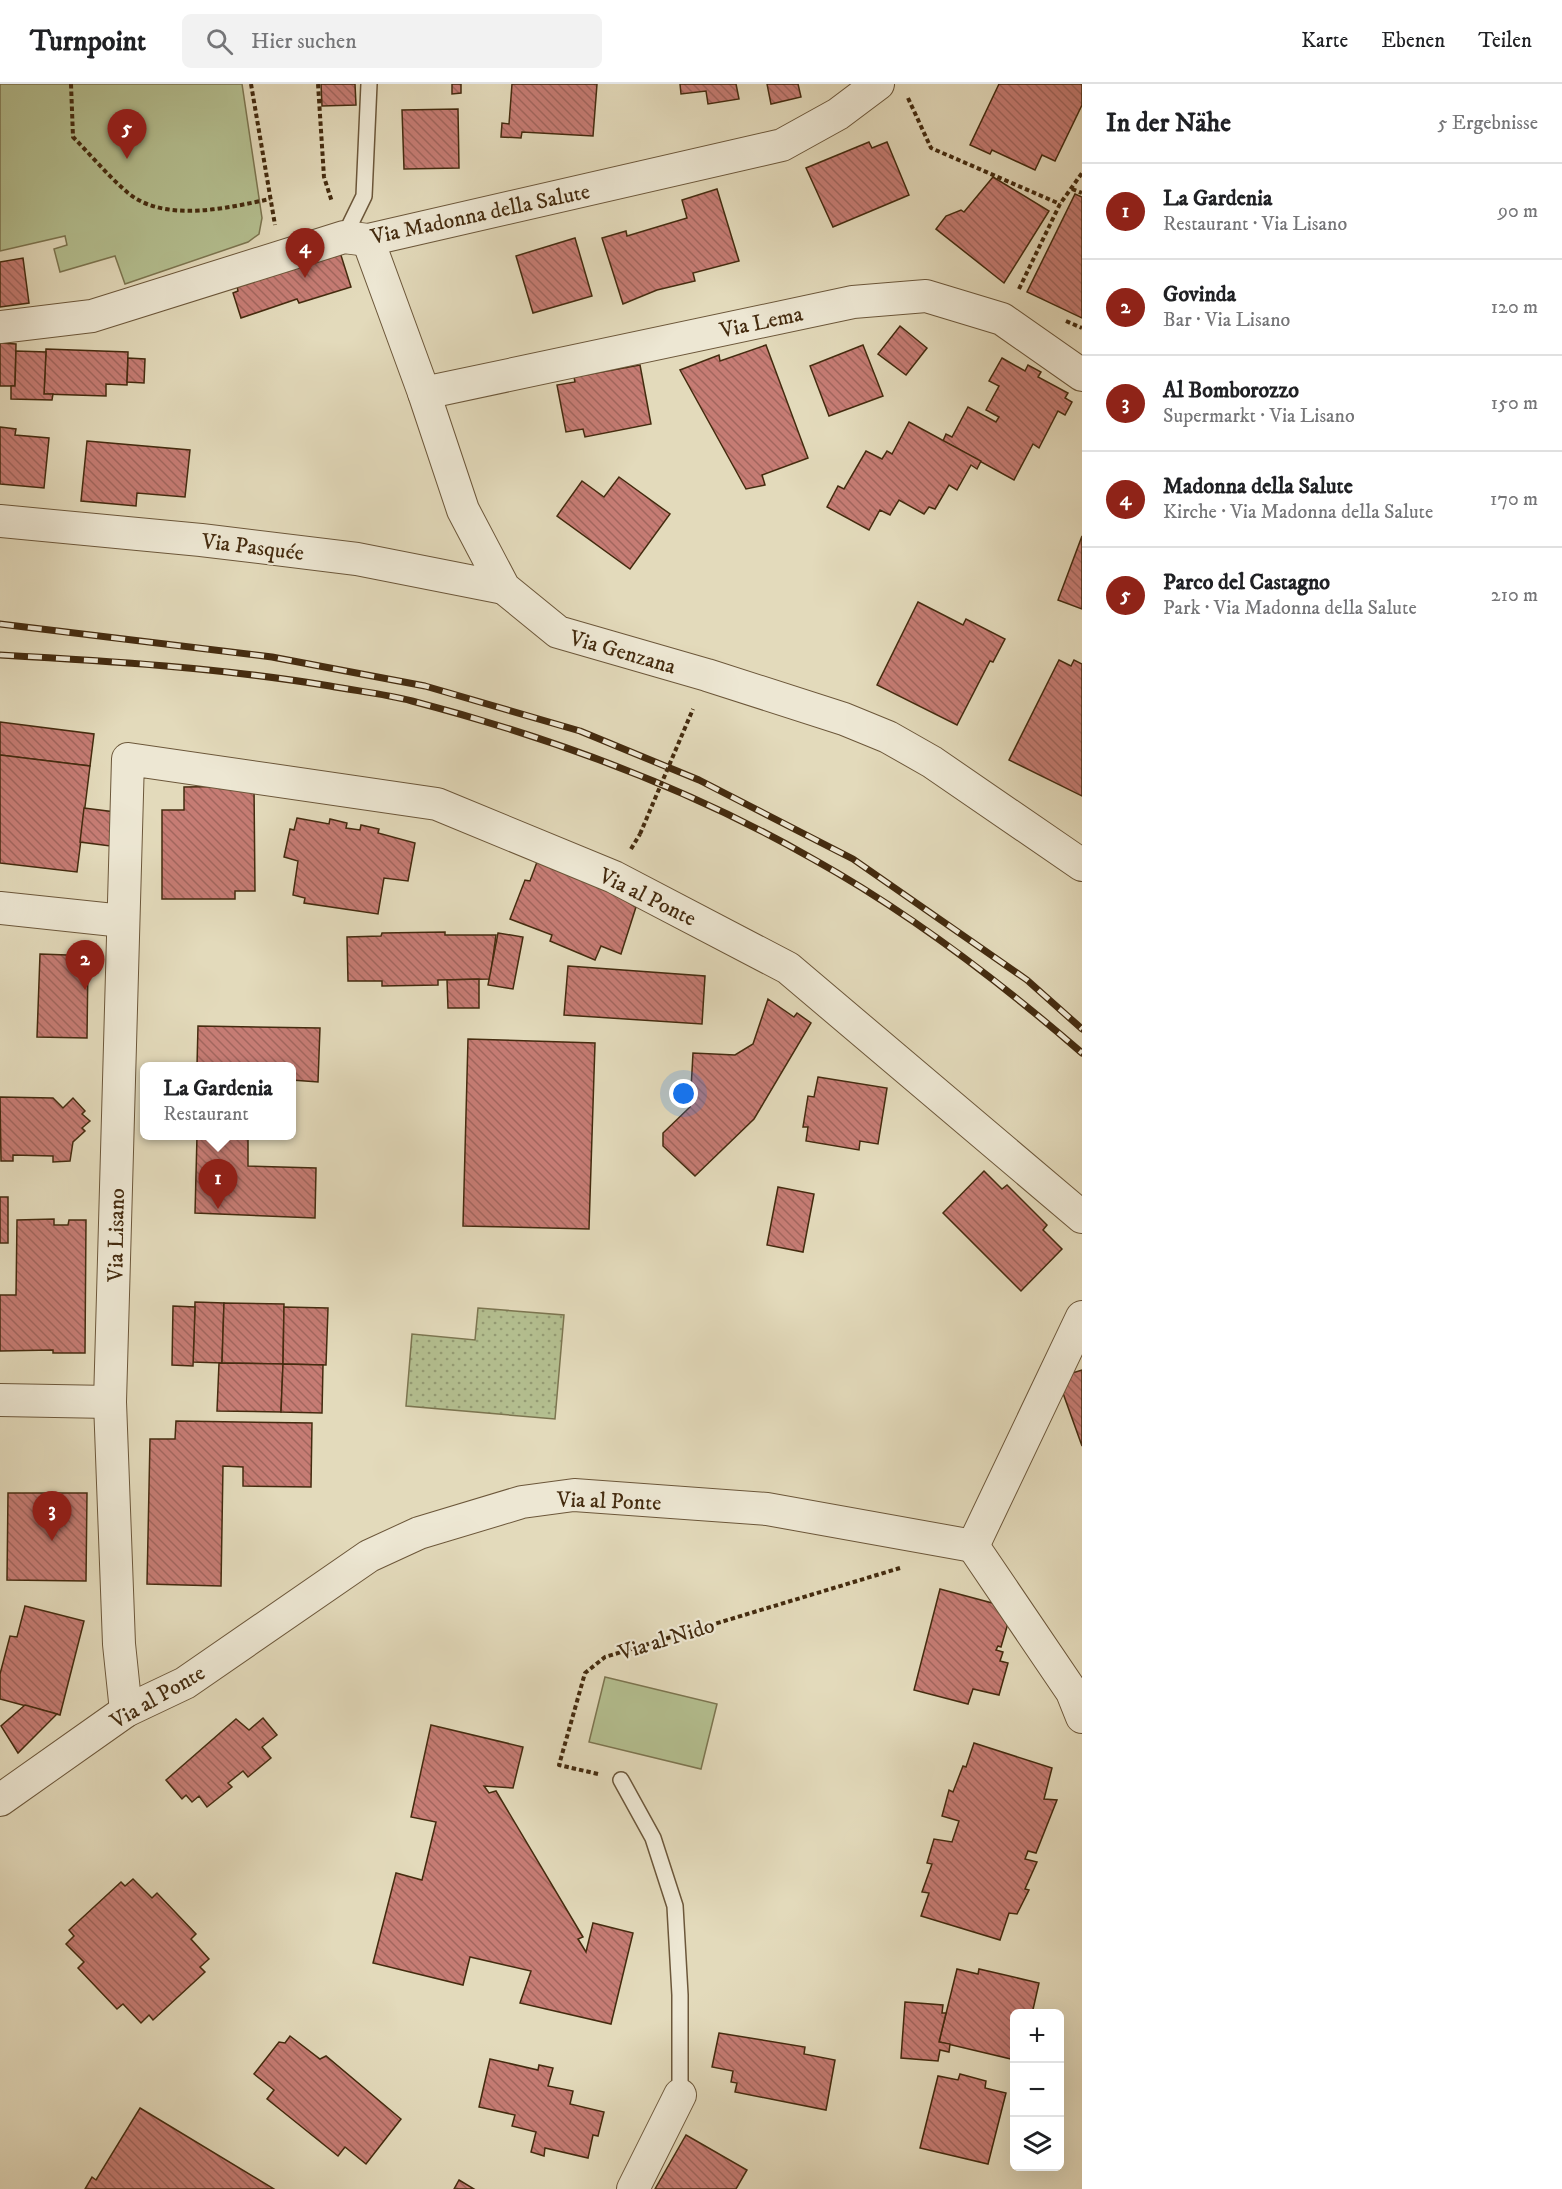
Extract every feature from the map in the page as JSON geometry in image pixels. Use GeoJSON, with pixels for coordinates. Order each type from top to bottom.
{"type":"FeatureCollection","features":[{"type":"Feature","properties":{"kind":"street","name":"Via Madonna della Salute"},"geometry":{"type":"LineString","coordinates":[[0,327],[92,316],[356,238],[782,145],[838,114],[892,89]]}},
{"type":"Feature","properties":{"kind":"street","name":"Via Genzana"},"geometry":{"type":"LineString","coordinates":[[356,238],[424,393],[463,510],[504,588],[558,632],[707,675],[844,719],[888,737],[932,762],[1082,865]]}},
{"type":"Feature","properties":{"kind":"street","name":"Via Lema"},"geometry":{"type":"LineString","coordinates":[[424,393],[853,302],[926,296],[1002,319],[1082,375]]}},
{"type":"Feature","properties":{"kind":"street","name":"Via Pasquée"},"geometry":{"type":"LineString","coordinates":[[0,521],[201,540],[357,559],[504,588]]}},
{"type":"Feature","properties":{"kind":"street","name":"Via Lisano"},"geometry":{"type":"LineString","coordinates":[[126,1711],[119,1644],[110,1402],[128,759]]}},
{"type":"Feature","properties":{"kind":"street","name":"Via al Ponte"},"geometry":{"type":"LineString","coordinates":[[128,759],[437,804],[614,877],[788,968],[1082,1216]]}},
{"type":"Feature","properties":{"kind":"street"},"geometry":{"type":"LineString","coordinates":[[0,908],[123,921]]}},
{"type":"Feature","properties":{"kind":"street"},"geometry":{"type":"LineString","coordinates":[[1082,1317],[973,1546],[1072,1692],[1082,1717]]}},
{"type":"Feature","properties":{"kind":"street"},"geometry":{"type":"LineString","coordinates":[[0,1400],[110,1402]]}},
{"type":"Feature","properties":{"kind":"street","name":"Via al Ponte"},"geometry":{"type":"LineString","coordinates":[[0,1800],[126,1711],[185,1683],[369,1556],[419,1533],[522,1502],[574,1495],[767,1509],[973,1546]]}},
{"type":"Feature","properties":{"kind":"street"},"geometry":{"type":"LineString","coordinates":[[633,2189],[680,2095]]}},
{"type":"Feature","properties":{"kind":"lane"},"geometry":{"type":"LineString","coordinates":[[356,238],[364,196],[369,84]]}},
{"type":"Feature","properties":{"kind":"lane"},"geometry":{"type":"LineString","coordinates":[[621,1780],[653,1838],[675,1906],[680,1995],[680,2095]]}},
{"type":"Feature","properties":{"kind":"path"},"geometry":{"type":"LineString","coordinates":[[71,84],[73,137],[129,194],[167,210],[211,210],[270,199]]}},
{"type":"Feature","properties":{"kind":"path"},"geometry":{"type":"LineString","coordinates":[[251,84],[275,229]]}},
{"type":"Feature","properties":{"kind":"path"},"geometry":{"type":"LineString","coordinates":[[318,84],[324,177]]}},
{"type":"Feature","properties":{"kind":"path"},"geometry":{"type":"LineString","coordinates":[[892,89],[931,148],[1060,204]]}},
{"type":"Feature","properties":{"kind":"path"},"geometry":{"type":"LineString","coordinates":[[1002,319],[1060,204],[1082,173]]}},
{"type":"Feature","properties":{"kind":"path"},"geometry":{"type":"LineString","coordinates":[[1072,189],[1082,193]]}},
{"type":"Feature","properties":{"kind":"path"},"geometry":{"type":"LineString","coordinates":[[640,834],[693,709]]}},
{"type":"Feature","properties":{"kind":"path","name":"Via al Nido"},"geometry":{"type":"LineString","coordinates":[[621,1780],[559,1765],[585,1673],[605,1657],[906,1566]]}},
{"type":"Feature","properties":{"kind":"green space"},"geometry":{"type":"Polygon","coordinates":[[[0,84],[242,84],[262,218],[259,234],[248,242],[125,284],[115,256],[60,272],[54,249],[67,245],[65,236],[0,251],[0,84]]]}},
{"type":"Feature","properties":{"kind":"green space"},"geometry":{"type":"Polygon","coordinates":[[[478,1308],[564,1315],[555,1419],[406,1406],[412,1334],[475,1340],[478,1308]]]}},
{"type":"Feature","properties":{"kind":"green space"},"geometry":{"type":"Polygon","coordinates":[[[605,1677],[717,1704],[701,1769],[589,1742],[605,1677]]]}},
{"type":"Feature","properties":{"kind":"building"},"geometry":{"type":"Polygon","coordinates":[[[321,84],[355,84],[356,105],[322,106],[321,84]]]}},
{"type":"Feature","properties":{"kind":"building"},"geometry":{"type":"Polygon","coordinates":[[[452,84],[461,84],[461,93],[452,94],[452,84]]]}},
{"type":"Feature","properties":{"kind":"building"},"geometry":{"type":"Polygon","coordinates":[[[512,84],[597,84],[593,136],[522,132],[521,138],[501,137],[502,123],[509,124],[512,84]]]}},
{"type":"Feature","properties":{"kind":"building"},"geometry":{"type":"Polygon","coordinates":[[[680,84],[736,84],[739,99],[708,104],[706,91],[681,94],[680,84]]]}},
{"type":"Feature","properties":{"kind":"building"},"geometry":{"type":"Polygon","coordinates":[[[767,84],[798,84],[801,97],[771,104],[767,84]]]}},
{"type":"Feature","properties":{"kind":"building"},"geometry":{"type":"Polygon","coordinates":[[[999,84],[1082,84],[1082,105],[1055,161],[1042,155],[1035,170],[992,150],[990,154],[970,145],[999,84]]]}},
{"type":"Feature","properties":{"kind":"building"},"geometry":{"type":"Polygon","coordinates":[[[458,109],[459,168],[404,169],[402,110],[458,109]]]}},
{"type":"Feature","properties":{"kind":"building"},"geometry":{"type":"Polygon","coordinates":[[[869,142],[872,148],[887,142],[909,195],[833,227],[806,168],[869,142]]]}},
{"type":"Feature","properties":{"kind":"building"},"geometry":{"type":"Polygon","coordinates":[[[993,177],[1049,211],[1004,283],[936,229],[946,216],[961,210],[964,212],[993,177]]]}},
{"type":"Feature","properties":{"kind":"building"},"geometry":{"type":"Polygon","coordinates":[[[717,189],[739,261],[693,273],[695,281],[657,290],[623,304],[602,238],[626,231],[627,236],[687,218],[682,200],[717,189]]]}},
{"type":"Feature","properties":{"kind":"building"},"geometry":{"type":"Polygon","coordinates":[[[1075,194],[1082,197],[1082,318],[1027,292],[1075,194]]]}},
{"type":"Feature","properties":{"kind":"building"},"geometry":{"type":"Polygon","coordinates":[[[575,238],[592,296],[533,313],[516,256],[575,238]]]}},
{"type":"Feature","properties":{"kind":"building"},"geometry":{"type":"Polygon","coordinates":[[[339,249],[351,287],[299,303],[297,299],[241,318],[233,293],[238,291],[237,286],[339,249]]]}},
{"type":"Feature","properties":{"kind":"building"},"geometry":{"type":"Polygon","coordinates":[[[23,258],[29,303],[0,307],[0,262],[23,258]]]}},
{"type":"Feature","properties":{"kind":"building"},"geometry":{"type":"Polygon","coordinates":[[[900,326],[927,348],[906,375],[878,354],[900,326]]]}},
{"type":"Feature","properties":{"kind":"building"},"geometry":{"type":"Polygon","coordinates":[[[0,343],[16,344],[15,386],[0,386],[0,343]]]}},
{"type":"Feature","properties":{"kind":"building"},"geometry":{"type":"Polygon","coordinates":[[[766,345],[808,458],[762,475],[765,485],[746,489],[680,370],[719,355],[720,361],[766,345]]]}},
{"type":"Feature","properties":{"kind":"building"},"geometry":{"type":"Polygon","coordinates":[[[863,345],[883,396],[829,416],[810,366],[863,345]]]}},
{"type":"Feature","properties":{"kind":"building"},"geometry":{"type":"Polygon","coordinates":[[[46,349],[128,352],[127,385],[106,384],[106,396],[44,394],[46,349]]]}},
{"type":"Feature","properties":{"kind":"building"},"geometry":{"type":"Polygon","coordinates":[[[16,351],[46,352],[44,394],[53,394],[52,400],[11,399],[11,386],[15,386],[16,351]]]}},
{"type":"Feature","properties":{"kind":"building"},"geometry":{"type":"Polygon","coordinates":[[[128,358],[145,359],[144,383],[127,382],[128,358]]]}},
{"type":"Feature","properties":{"kind":"building"},"geometry":{"type":"Polygon","coordinates":[[[1002,358],[1025,371],[1028,365],[1041,372],[1038,377],[1068,393],[1065,398],[1072,402],[1065,415],[1058,411],[1039,448],[1033,444],[1014,480],[943,441],[946,434],[952,437],[968,407],[996,422],[999,417],[986,410],[999,386],[989,381],[1002,358]]]}},
{"type":"Feature","properties":{"kind":"building"},"geometry":{"type":"Polygon","coordinates":[[[640,365],[651,424],[585,437],[583,429],[566,432],[557,385],[575,382],[574,377],[640,365]]]}},
{"type":"Feature","properties":{"kind":"building"},"geometry":{"type":"Polygon","coordinates":[[[909,422],[981,461],[977,469],[971,465],[957,490],[949,485],[935,509],[929,507],[924,514],[899,500],[890,515],[880,510],[869,530],[827,507],[838,486],[844,489],[866,451],[882,459],[887,451],[892,454],[909,422]]]}},
{"type":"Feature","properties":{"kind":"building"},"geometry":{"type":"Polygon","coordinates":[[[0,427],[16,429],[15,435],[49,438],[44,488],[0,484],[0,427]]]}},
{"type":"Feature","properties":{"kind":"building"},"geometry":{"type":"Polygon","coordinates":[[[87,441],[190,450],[185,497],[137,493],[136,506],[81,501],[87,441]]]}},
{"type":"Feature","properties":{"kind":"building"},"geometry":{"type":"Polygon","coordinates":[[[619,477],[670,514],[630,569],[557,516],[582,481],[604,497],[619,477]]]}},
{"type":"Feature","properties":{"kind":"building"},"geometry":{"type":"Polygon","coordinates":[[[1082,536],[1082,609],[1058,600],[1082,536]]]}},
{"type":"Feature","properties":{"kind":"building"},"geometry":{"type":"Polygon","coordinates":[[[918,602],[963,625],[966,619],[1005,639],[993,662],[990,661],[957,725],[877,685],[918,602]]]}},
{"type":"Feature","properties":{"kind":"building"},"geometry":{"type":"Polygon","coordinates":[[[1059,660],[1071,666],[1074,660],[1082,664],[1082,796],[1009,760],[1059,660]]]}},
{"type":"Feature","properties":{"kind":"building"},"geometry":{"type":"Polygon","coordinates":[[[0,722],[94,734],[90,766],[0,755],[0,722]]]}},
{"type":"Feature","properties":{"kind":"building"},"geometry":{"type":"Polygon","coordinates":[[[0,755],[90,766],[77,872],[0,863],[0,755]]]}},
{"type":"Feature","properties":{"kind":"building"},"geometry":{"type":"Polygon","coordinates":[[[254,786],[255,891],[235,891],[235,899],[162,899],[162,810],[184,810],[184,787],[254,786]]]}},
{"type":"Feature","properties":{"kind":"building"},"geometry":{"type":"Polygon","coordinates":[[[84,808],[123,813],[118,847],[80,842],[84,808]]]}},
{"type":"Feature","properties":{"kind":"building"},"geometry":{"type":"Polygon","coordinates":[[[297,818],[329,824],[330,819],[347,823],[346,828],[360,830],[361,825],[379,829],[378,833],[415,843],[408,881],[384,878],[378,914],[304,903],[305,898],[293,895],[298,861],[284,857],[290,829],[294,830],[297,818]]]}},
{"type":"Feature","properties":{"kind":"building"},"geometry":{"type":"Polygon","coordinates":[[[537,862],[611,892],[636,907],[621,954],[601,946],[595,960],[550,941],[552,935],[510,919],[525,880],[530,881],[537,862]]]}},
{"type":"Feature","properties":{"kind":"building"},"geometry":{"type":"Polygon","coordinates":[[[445,932],[445,935],[496,935],[490,979],[438,980],[438,985],[382,986],[382,981],[348,981],[347,937],[381,936],[382,933],[445,932]]]}},
{"type":"Feature","properties":{"kind":"building"},"geometry":{"type":"Polygon","coordinates":[[[498,933],[523,937],[513,989],[488,985],[498,933]]]}},
{"type":"Feature","properties":{"kind":"building"},"geometry":{"type":"Polygon","coordinates":[[[40,954],[67,955],[67,960],[88,960],[87,1038],[37,1037],[40,954]]]}},
{"type":"Feature","properties":{"kind":"building"},"geometry":{"type":"Polygon","coordinates":[[[568,966],[705,976],[702,1024],[564,1015],[568,966]]]}},
{"type":"Feature","properties":{"kind":"building"},"geometry":{"type":"Polygon","coordinates":[[[479,979],[479,1008],[448,1008],[447,980],[479,979]]]}},
{"type":"Feature","properties":{"kind":"building"},"geometry":{"type":"Polygon","coordinates":[[[768,999],[794,1017],[797,1013],[811,1023],[754,1119],[695,1176],[663,1146],[663,1133],[690,1107],[693,1053],[735,1055],[753,1044],[768,999]]]}},
{"type":"Feature","properties":{"kind":"building"},"geometry":{"type":"Polygon","coordinates":[[[198,1026],[320,1028],[318,1082],[296,1080],[296,1062],[197,1062],[198,1026]]]}},
{"type":"Feature","properties":{"kind":"building"},"geometry":{"type":"Polygon","coordinates":[[[468,1039],[595,1043],[589,1229],[463,1226],[468,1039]]]}},
{"type":"Feature","properties":{"kind":"building"},"geometry":{"type":"Polygon","coordinates":[[[818,1077],[887,1088],[878,1144],[860,1141],[859,1150],[806,1141],[808,1127],[803,1127],[808,1096],[814,1097],[818,1077]]]}},
{"type":"Feature","properties":{"kind":"building"},"geometry":{"type":"Polygon","coordinates":[[[0,1097],[53,1098],[63,1108],[73,1098],[85,1111],[82,1114],[90,1121],[82,1128],[85,1131],[73,1142],[70,1161],[53,1162],[53,1156],[13,1155],[13,1161],[1,1161],[0,1097]]]}},
{"type":"Feature","properties":{"kind":"building"},"geometry":{"type":"Polygon","coordinates":[[[197,1140],[248,1140],[248,1166],[316,1168],[315,1218],[195,1213],[197,1140]]]}},
{"type":"Feature","properties":{"kind":"building"},"geometry":{"type":"Polygon","coordinates":[[[984,1171],[1002,1189],[1007,1185],[1047,1225],[1043,1230],[1062,1249],[1021,1291],[943,1213],[984,1171]]]}},
{"type":"Feature","properties":{"kind":"building"},"geometry":{"type":"Polygon","coordinates":[[[778,1187],[814,1194],[803,1252],[767,1245],[778,1187]]]}},
{"type":"Feature","properties":{"kind":"building"},"geometry":{"type":"Polygon","coordinates":[[[0,1197],[8,1197],[8,1243],[0,1243],[0,1197]]]}},
{"type":"Feature","properties":{"kind":"building"},"geometry":{"type":"Polygon","coordinates":[[[54,1219],[54,1225],[68,1225],[69,1220],[86,1220],[85,1353],[53,1353],[53,1350],[0,1351],[0,1295],[16,1295],[17,1220],[54,1219]]]}},
{"type":"Feature","properties":{"kind":"building"},"geometry":{"type":"Polygon","coordinates":[[[195,1302],[224,1303],[222,1363],[193,1362],[195,1302]]]}},
{"type":"Feature","properties":{"kind":"building"},"geometry":{"type":"Polygon","coordinates":[[[224,1303],[284,1304],[283,1364],[222,1363],[224,1303]]]}},
{"type":"Feature","properties":{"kind":"building"},"geometry":{"type":"Polygon","coordinates":[[[173,1306],[195,1307],[193,1366],[172,1365],[173,1306]]]}},
{"type":"Feature","properties":{"kind":"building"},"geometry":{"type":"Polygon","coordinates":[[[284,1307],[328,1308],[326,1365],[283,1364],[284,1307]]]}},
{"type":"Feature","properties":{"kind":"building"},"geometry":{"type":"Polygon","coordinates":[[[219,1363],[283,1364],[281,1412],[217,1411],[219,1363]]]}},
{"type":"Feature","properties":{"kind":"building"},"geometry":{"type":"Polygon","coordinates":[[[283,1364],[323,1365],[322,1413],[281,1412],[283,1364]]]}},
{"type":"Feature","properties":{"kind":"building"},"geometry":{"type":"Polygon","coordinates":[[[1082,1370],[1082,1446],[1059,1382],[1063,1376],[1082,1370]]]}},
{"type":"Feature","properties":{"kind":"building"},"geometry":{"type":"Polygon","coordinates":[[[176,1421],[312,1423],[311,1487],[243,1486],[243,1467],[223,1466],[221,1586],[147,1584],[150,1439],[175,1439],[176,1421]]]}},
{"type":"Feature","properties":{"kind":"building"},"geometry":{"type":"Polygon","coordinates":[[[8,1493],[87,1493],[86,1581],[7,1580],[8,1493]]]}},
{"type":"Feature","properties":{"kind":"building"},"geometry":{"type":"Polygon","coordinates":[[[940,1589],[1007,1607],[1011,1613],[1001,1647],[998,1646],[996,1650],[1003,1652],[1000,1661],[1008,1663],[999,1695],[973,1689],[968,1704],[914,1690],[940,1589]]]}},
{"type":"Feature","properties":{"kind":"building"},"geometry":{"type":"Polygon","coordinates":[[[25,1606],[84,1621],[60,1715],[0,1699],[0,1674],[10,1636],[17,1637],[25,1606]]]}},
{"type":"Feature","properties":{"kind":"building"},"geometry":{"type":"Polygon","coordinates":[[[25,1705],[57,1714],[18,1753],[1,1726],[25,1705]]]}},
{"type":"Feature","properties":{"kind":"building"},"geometry":{"type":"Polygon","coordinates":[[[263,1718],[277,1735],[262,1747],[271,1758],[248,1777],[243,1771],[228,1783],[232,1787],[207,1807],[199,1796],[192,1802],[186,1795],[182,1799],[166,1780],[236,1719],[249,1730],[263,1718]]]}},
{"type":"Feature","properties":{"kind":"building"},"geometry":{"type":"Polygon","coordinates":[[[431,1725],[523,1747],[513,1788],[484,1786],[489,1793],[496,1791],[583,1937],[578,1939],[586,1952],[593,1923],[633,1933],[611,2024],[520,2003],[531,1971],[470,1957],[463,1985],[373,1963],[396,1873],[422,1880],[436,1822],[411,1817],[431,1725]]]}},
{"type":"Feature","properties":{"kind":"building"},"geometry":{"type":"Polygon","coordinates":[[[974,1743],[1052,1768],[1044,1799],[1057,1800],[1036,1853],[1028,1851],[1025,1859],[1037,1862],[1025,1889],[1029,1890],[1017,1914],[1009,1913],[1000,1940],[921,1916],[929,1893],[922,1892],[932,1864],[927,1863],[934,1839],[952,1842],[959,1821],[942,1816],[949,1790],[953,1792],[963,1766],[966,1767],[974,1743]]]}},
{"type":"Feature","properties":{"kind":"building"},"geometry":{"type":"Polygon","coordinates":[[[133,1879],[152,1898],[157,1893],[196,1934],[191,1939],[209,1959],[200,1967],[205,1972],[153,2020],[149,2015],[141,2023],[123,2004],[117,2009],[78,1968],[84,1962],[66,1944],[74,1936],[69,1930],[121,1882],[125,1886],[133,1879]]]}},
{"type":"Feature","properties":{"kind":"building"},"geometry":{"type":"Polygon","coordinates":[[[957,1969],[978,1974],[979,1969],[1039,1983],[1033,2009],[1010,2009],[1010,2059],[939,2042],[957,1969]]]}},
{"type":"Feature","properties":{"kind":"building"},"geometry":{"type":"Polygon","coordinates":[[[905,2002],[943,2005],[942,2013],[946,2013],[939,2042],[950,2044],[949,2052],[940,2050],[938,2061],[901,2058],[905,2002]]]}},
{"type":"Feature","properties":{"kind":"building"},"geometry":{"type":"Polygon","coordinates":[[[719,2033],[805,2047],[804,2054],[835,2060],[826,2110],[735,2092],[737,2083],[731,2082],[733,2071],[712,2067],[719,2033]]]}},
{"type":"Feature","properties":{"kind":"building"},"geometry":{"type":"Polygon","coordinates":[[[290,2036],[320,2059],[326,2056],[401,2119],[366,2164],[345,2147],[338,2156],[267,2099],[274,2090],[254,2074],[279,2042],[285,2043],[290,2036]]]}},
{"type":"Feature","properties":{"kind":"building"},"geometry":{"type":"Polygon","coordinates":[[[490,2059],[538,2070],[539,2065],[553,2068],[548,2086],[573,2091],[570,2104],[604,2112],[598,2136],[593,2135],[588,2158],[545,2148],[544,2156],[531,2152],[536,2132],[512,2126],[515,2115],[479,2107],[490,2059]]]}},
{"type":"Feature","properties":{"kind":"building"},"geometry":{"type":"Polygon","coordinates":[[[960,2074],[986,2081],[985,2088],[1006,2093],[988,2164],[920,2148],[938,2076],[958,2080],[960,2074]]]}},
{"type":"Feature","properties":{"kind":"building"},"geometry":{"type":"Polygon","coordinates":[[[140,2108],[274,2189],[85,2189],[92,2177],[96,2180],[140,2108]]]}},
{"type":"Feature","properties":{"kind":"building"},"geometry":{"type":"Polygon","coordinates":[[[686,2135],[747,2170],[736,2189],[655,2189],[686,2135]]]}},
{"type":"Feature","properties":{"kind":"building"},"geometry":{"type":"Polygon","coordinates":[[[459,2180],[474,2189],[454,2189],[459,2180]]]}},
{"type":"Feature","properties":{"kind":"railway"},"geometry":{"type":"LineString","coordinates":[[0,624],[272,657],[425,686],[580,731],[699,780],[853,859],[1027,980],[1082,1029]]}},
{"type":"Feature","properties":{"kind":"railway"},"geometry":{"type":"LineString","coordinates":[[0,655],[207,670],[381,694],[464,715],[567,748],[668,787],[717,809],[766,833],[849,880],[953,949],[1082,1053]]}},
{"type":"Feature","properties":{"kind":"place","name":"Parco del Castagno"},"geometry":{"type":"Point","coordinates":[127,159]}},
{"type":"Feature","properties":{"kind":"place","name":"Madonna della Salute"},"geometry":{"type":"Point","coordinates":[305,278]}},
{"type":"Feature","properties":{"kind":"place","name":"Govinda"},"geometry":{"type":"Point","coordinates":[85,990]}},
{"type":"Feature","properties":{"kind":"place","name":"La Gardenia"},"geometry":{"type":"Point","coordinates":[218,1209]}},
{"type":"Feature","properties":{"kind":"place","name":"Al Bomborozzo"},"geometry":{"type":"Point","coordinates":[52,1541]}}]}
